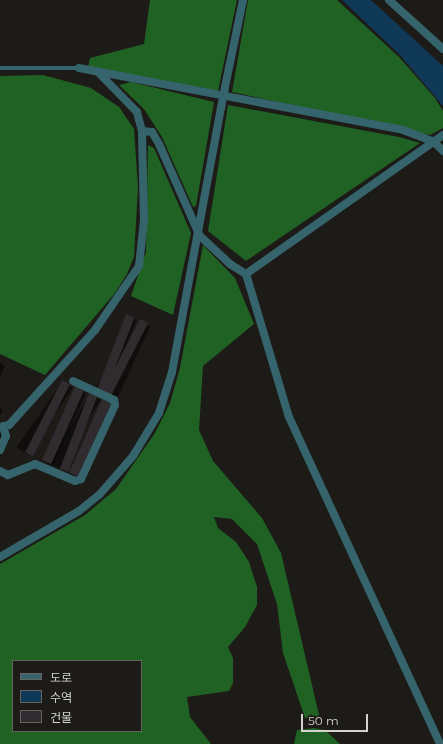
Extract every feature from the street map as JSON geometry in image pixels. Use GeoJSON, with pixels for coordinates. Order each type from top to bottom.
{"type":"FeatureCollection","features":[{"type":"Feature","properties":{"kind":"street"},"geometry":{"type":"LineString","coordinates":[[0,557],[79,511],[116,478],[145,438],[172,372],[200,236],[221,108],[243,0]]}},
{"type":"Feature","properties":{"kind":"street"},"geometry":{"type":"LineString","coordinates":[[389,0],[443,49]]}},
{"type":"Feature","properties":{"kind":"street"},"geometry":{"type":"LineString","coordinates":[[79,68],[403,130],[434,142],[443,151]]}},
{"type":"Feature","properties":{"kind":"street"},"geometry":{"type":"LineString","coordinates":[[0,450],[6,436],[1,427],[9,425],[95,330],[139,266],[144,221],[142,131],[137,112],[97,71]]}},
{"type":"Feature","properties":{"kind":"street"},"geometry":{"type":"LineString","coordinates":[[142,131],[152,132],[159,144],[200,236],[230,264],[246,274],[289,417],[440,744]]}},
{"type":"Feature","properties":{"kind":"street"},"geometry":{"type":"LineString","coordinates":[[246,274],[443,135]]}},
{"type":"Feature","properties":{"kind":"street"},"geometry":{"type":"LineString","coordinates":[[0,471],[8,475],[35,464],[75,481],[82,479],[115,405],[114,400],[73,381]]}},
{"type":"Feature","properties":{"kind":"lane"},"geometry":{"type":"LineString","coordinates":[[0,68],[79,68]]}},
{"type":"Feature","properties":{"kind":"green space"},"geometry":{"type":"Polygon","coordinates":[[[150,0],[237,0],[218,91],[88,67],[90,58],[144,44],[150,0]]]}},
{"type":"Feature","properties":{"kind":"green space"},"geometry":{"type":"Polygon","coordinates":[[[248,0],[337,0],[399,57],[435,98],[443,111],[443,128],[430,135],[232,92],[248,0]]]}},
{"type":"Feature","properties":{"kind":"green space"},"geometry":{"type":"Polygon","coordinates":[[[43,75],[91,88],[119,107],[134,129],[138,187],[134,257],[127,274],[115,293],[45,375],[0,354],[0,76],[43,75]]]}},
{"type":"Feature","properties":{"kind":"green space"},"geometry":{"type":"Polygon","coordinates":[[[131,82],[214,102],[196,206],[193,207],[162,137],[144,109],[119,85],[131,82]]]}},
{"type":"Feature","properties":{"kind":"green space"},"geometry":{"type":"Polygon","coordinates":[[[228,105],[399,137],[420,143],[246,261],[208,231],[228,105]]]}},
{"type":"Feature","properties":{"kind":"green space"},"geometry":{"type":"Polygon","coordinates":[[[148,145],[154,148],[191,233],[173,315],[131,296],[146,252],[148,145]]]}},
{"type":"Feature","properties":{"kind":"green space"},"geometry":{"type":"Polygon","coordinates":[[[203,245],[235,278],[254,324],[203,366],[199,430],[213,461],[262,518],[281,553],[320,719],[305,718],[283,653],[277,604],[257,544],[232,519],[214,517],[218,528],[236,542],[249,562],[257,587],[257,605],[245,627],[228,647],[233,658],[233,683],[229,691],[187,697],[190,717],[211,744],[0,744],[0,564],[85,515],[116,489],[155,433],[170,403],[180,368],[203,245]]]}},
{"type":"Feature","properties":{"kind":"green space"},"geometry":{"type":"Polygon","coordinates":[[[314,728],[325,730],[340,744],[294,744],[297,730],[314,728]]]}},
{"type":"Feature","properties":{"kind":"water"},"geometry":{"type":"Polygon","coordinates":[[[342,0],[371,0],[443,66],[443,106],[400,55],[342,0]]]}},
{"type":"Feature","properties":{"kind":"building"},"geometry":{"type":"Polygon","coordinates":[[[126,314],[134,317],[105,393],[97,390],[126,314]]]}},
{"type":"Feature","properties":{"kind":"building"},"geometry":{"type":"Polygon","coordinates":[[[140,319],[148,323],[111,396],[103,392],[140,319]]]}},
{"type":"Feature","properties":{"kind":"building"},"geometry":{"type":"Polygon","coordinates":[[[62,380],[70,384],[33,456],[25,452],[62,380]]]}},
{"type":"Feature","properties":{"kind":"building"},"geometry":{"type":"Polygon","coordinates":[[[75,386],[84,390],[51,464],[42,460],[75,386]]]}},
{"type":"Feature","properties":{"kind":"building"},"geometry":{"type":"Polygon","coordinates":[[[89,393],[97,396],[68,472],[60,469],[89,393]]]}},
{"type":"Feature","properties":{"kind":"building"},"geometry":{"type":"Polygon","coordinates":[[[102,399],[111,403],[78,477],[69,473],[102,399]]]}}]}
